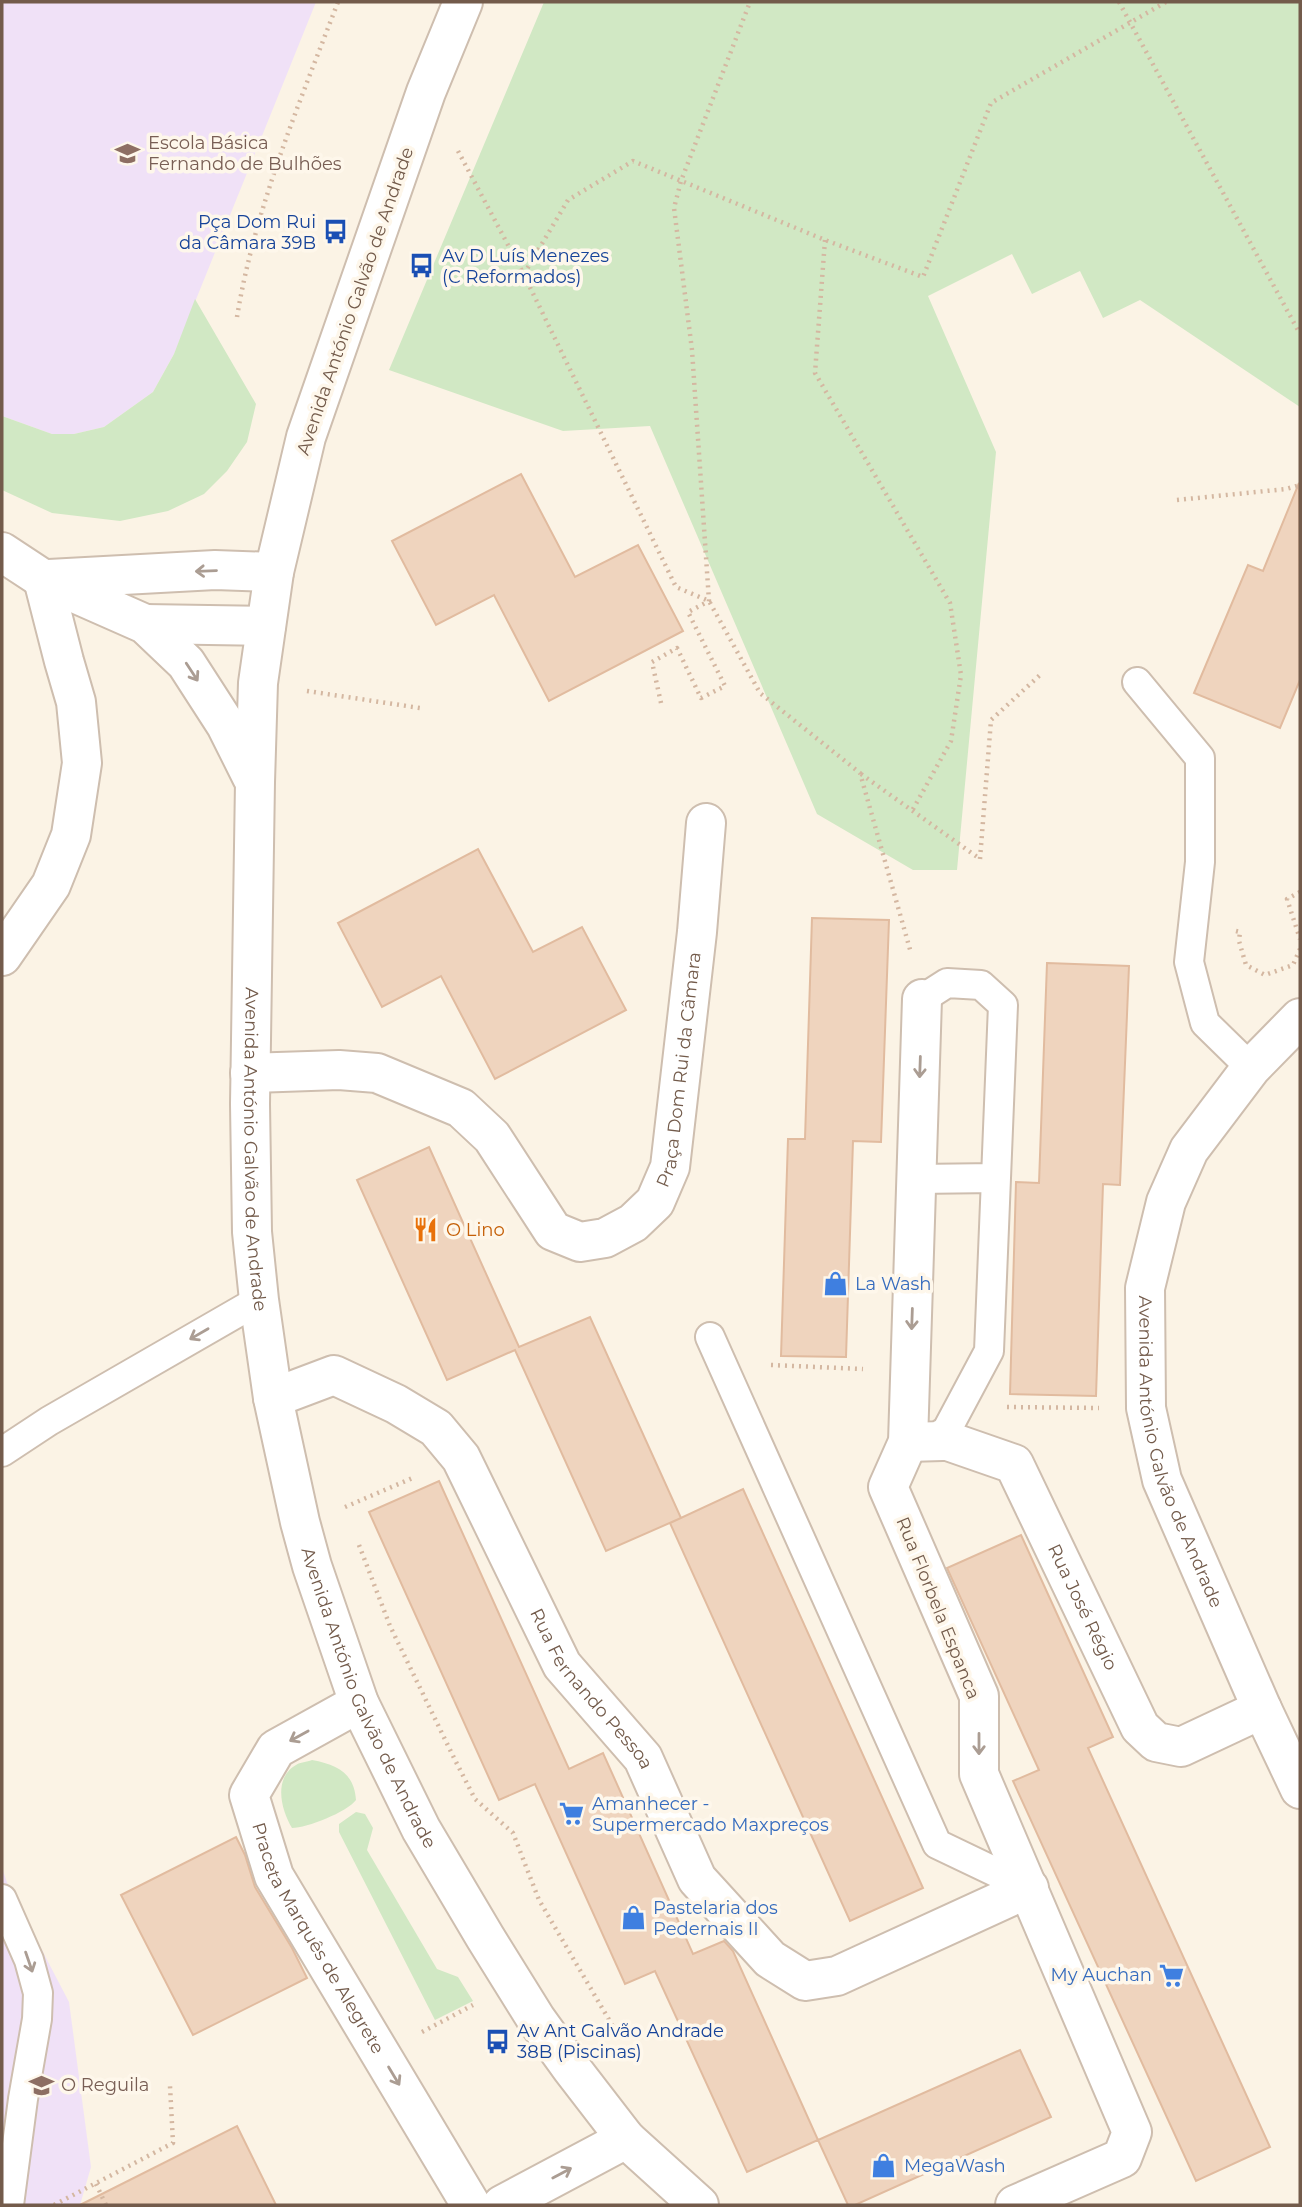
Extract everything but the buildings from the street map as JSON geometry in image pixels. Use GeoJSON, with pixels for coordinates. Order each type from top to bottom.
{"type":"FeatureCollection","features":[{"type":"Feature","properties":{"kind":"street","name":"Avenida António Galvão de Andrade"},"geometry":{"type":"LineString","coordinates":[[463,2],[426,92],[306,437],[274,572],[258,683],[255,782],[250,1073],[252,1232],[258,1300],[273,1398],[300,1522],[359,1703],[421,1829],[514,1983],[572,2069],[626,2139],[699,2205]]}},
{"type":"Feature","properties":{"kind":"street"},"geometry":{"type":"LineString","coordinates":[[2,552],[43,579],[145,624],[186,663],[226,725],[255,782]]}},
{"type":"Feature","properties":{"kind":"street"},"geometry":{"type":"LineString","coordinates":[[43,579],[215,570],[274,572]]}},
{"type":"Feature","properties":{"kind":"street"},"geometry":{"type":"LineString","coordinates":[[2,957],[51,886],[71,835],[82,763],[76,702],[43,579]]}},
{"type":"Feature","properties":{"kind":"street"},"geometry":{"type":"LineString","coordinates":[[145,624],[266,626]]}},
{"type":"Feature","properties":{"kind":"street","name":"Praça Dom Rui da Câmara"},"geometry":{"type":"LineString","coordinates":[[250,1073],[339,1070],[377,1073],[461,1108],[492,1137],[553,1231],[580,1242],[605,1238],[634,1223],[655,1202],[670,1167],[706,823]]}},
{"type":"Feature","properties":{"kind":"street","name":"Rua Florbela Espanca"},"geometry":{"type":"LineString","coordinates":[[922,999],[910,1370],[937,1429],[888,1487],[979,1696],[979,1774],[1132,2132],[1122,2158],[1015,2205]]}},
{"type":"Feature","properties":{"kind":"street","name":"Avenida António Galvão de Andrade"},"geometry":{"type":"LineString","coordinates":[[1300,1018],[1251,1068],[1189,1150],[1166,1202],[1145,1288],[1146,1408],[1162,1480],[1300,1789]]}},
{"type":"Feature","properties":{"kind":"street","name":"Rua Fernando Pessoa"},"geometry":{"type":"LineString","coordinates":[[273,1398],[334,1375],[396,1404],[436,1428],[461,1458],[562,1665],[643,1758],[696,1879],[770,1959],[805,1981],[837,1976],[1029,1888]]}},
{"type":"Feature","properties":{"kind":"street","name":"Rua José Régio"},"geometry":{"type":"LineString","coordinates":[[937,1429],[1014,1464],[1140,1727],[1156,1742],[1181,1747],[1262,1709]]}},
{"type":"Feature","properties":{"kind":"street","name":"Praceta Marquês de Alegrete"},"geometry":{"type":"LineString","coordinates":[[359,1703],[275,1749],[249,1795],[274,1875],[471,2205]]}},
{"type":"Feature","properties":{"kind":"street"},"geometry":{"type":"LineString","coordinates":[[502,2205],[626,2139]]}},
{"type":"Feature","properties":{"kind":"lane"},"geometry":{"type":"LineString","coordinates":[[1137,682],[1200,758],[1200,862],[1189,962],[1205,1023],[1251,1068]]}},
{"type":"Feature","properties":{"kind":"lane"},"geometry":{"type":"LineString","coordinates":[[922,999],[947,983],[981,985],[1003,1005],[989,1351],[937,1429]]}},
{"type":"Feature","properties":{"kind":"lane"},"geometry":{"type":"LineString","coordinates":[[916,1179],[996,1178]]}},
{"type":"Feature","properties":{"kind":"lane"},"geometry":{"type":"LineString","coordinates":[[2,1452],[49,1421],[258,1300]]}},
{"type":"Feature","properties":{"kind":"lane"},"geometry":{"type":"LineString","coordinates":[[710,1336],[937,1844],[1029,1888]]}},
{"type":"Feature","properties":{"kind":"lane"},"geometry":{"type":"LineString","coordinates":[[2,1899],[29,1960],[38,1993],[37,2019],[9,2205]]}},
{"type":"Feature","properties":{"kind":"path"},"geometry":{"type":"LineString","coordinates":[[237,317],[244,274],[288,131],[338,2]]}},
{"type":"Feature","properties":{"kind":"path"},"geometry":{"type":"LineString","coordinates":[[750,2],[681,181],[674,208],[692,350],[709,601],[760,692],[860,773],[980,859],[991,720],[1040,675]]}},
{"type":"Feature","properties":{"kind":"path"},"geometry":{"type":"LineString","coordinates":[[1118,2],[1300,334]]}},
{"type":"Feature","properties":{"kind":"path"},"geometry":{"type":"LineString","coordinates":[[524,275],[568,200],[633,161],[923,277],[991,103],[1166,2]]}},
{"type":"Feature","properties":{"kind":"path"},"geometry":{"type":"LineString","coordinates":[[426,92],[524,275],[676,587],[709,601]]}},
{"type":"Feature","properties":{"kind":"path"},"geometry":{"type":"LineString","coordinates":[[825,240],[815,373],[950,603],[961,675],[951,741],[912,811]]}},
{"type":"Feature","properties":{"kind":"path"},"geometry":{"type":"LineString","coordinates":[[1177,500],[1286,489],[1300,485]]}},
{"type":"Feature","properties":{"kind":"path"},"geometry":{"type":"LineString","coordinates":[[661,703],[652,662],[677,648],[701,698],[725,686],[688,612],[709,601]]}},
{"type":"Feature","properties":{"kind":"path"},"geometry":{"type":"LineString","coordinates":[[258,683],[420,708]]}},
{"type":"Feature","properties":{"kind":"path"},"geometry":{"type":"LineString","coordinates":[[860,773],[904,925],[922,999]]}},
{"type":"Feature","properties":{"kind":"path"},"geometry":{"type":"LineString","coordinates":[[1300,892],[1287,899],[1300,939]]}},
{"type":"Feature","properties":{"kind":"path"},"geometry":{"type":"LineString","coordinates":[[1240,932],[1239,941],[1246,965],[1265,975],[1293,965],[1300,949]]}},
{"type":"Feature","properties":{"kind":"path"},"geometry":{"type":"LineString","coordinates":[[722,1364],[910,1370]]}},
{"type":"Feature","properties":{"kind":"path"},"geometry":{"type":"LineString","coordinates":[[937,1429],[1146,1408]]}},
{"type":"Feature","properties":{"kind":"path"},"geometry":{"type":"LineString","coordinates":[[300,1522],[345,1507],[461,1458]]}},
{"type":"Feature","properties":{"kind":"path"},"geometry":{"type":"LineString","coordinates":[[345,1507],[349,1519]]}},
{"type":"Feature","properties":{"kind":"path"},"geometry":{"type":"LineString","coordinates":[[359,1542],[390,1626],[455,1760],[475,1798],[513,1833],[539,1900],[615,2029],[572,2069]]}},
{"type":"Feature","properties":{"kind":"path"},"geometry":{"type":"LineString","coordinates":[[381,2054],[514,1983]]}},
{"type":"Feature","properties":{"kind":"path"},"geometry":{"type":"LineString","coordinates":[[54,2205],[65,2203],[96,2183],[173,2143],[170,2086]]}},
{"type":"Feature","properties":{"kind":"path"},"geometry":{"type":"LineString","coordinates":[[96,2183],[106,2205]]}},
{"type":"Feature","properties":{"kind":"shaded area","name":"Escola Básica Fernando de Bulhões"},"geometry":{"type":"Polygon","coordinates":[[[2,2],[316,2],[174,354],[153,392],[104,427],[74,434],[52,434],[2,416],[2,2]]]}},
{"type":"Feature","properties":{"kind":"shaded area","name":"O Reguila"},"geometry":{"type":"Polygon","coordinates":[[[2,1868],[8,1885],[69,2002],[91,2167],[80,2205],[2,2205],[2,1868]]]}},
{"type":"Feature","properties":{"kind":"green space"},"geometry":{"type":"Polygon","coordinates":[[[544,2],[1300,2],[1300,407],[1140,300],[1103,318],[1080,271],[1032,294],[1012,254],[928,296],[996,452],[957,870],[913,870],[817,814],[650,426],[563,431],[389,370],[544,2]]]}},
{"type":"Feature","properties":{"kind":"green space"},"geometry":{"type":"Polygon","coordinates":[[[195,299],[256,404],[247,442],[227,471],[204,494],[168,511],[120,521],[52,513],[2,490],[2,416],[52,434],[74,434],[104,427],[153,392],[174,354],[195,299]]]}},
{"type":"Feature","properties":{"kind":"green space"},"geometry":{"type":"Polygon","coordinates":[[[312,1760],[343,1772],[352,1783],[356,1800],[326,1818],[292,1828],[282,1804],[284,1778],[298,1764],[312,1760]]]}},
{"type":"Feature","properties":{"kind":"green space"},"geometry":{"type":"Polygon","coordinates":[[[356,1812],[365,1814],[373,1828],[367,1850],[437,1969],[458,1977],[473,2001],[435,2020],[339,1832],[339,1824],[356,1812]]]}},
{"type":"Feature","properties":{"kind":"place","name":"Escola Básica Fernando de Bulhões"},"geometry":{"type":"Point","coordinates":[128,153]}},
{"type":"Feature","properties":{"kind":"place","name":"Pça Dom Rui da Câmara 39B"},"geometry":{"type":"Point","coordinates":[336,232]}},
{"type":"Feature","properties":{"kind":"place","name":"Av D Luís Menezes (C Reformados)"},"geometry":{"type":"Point","coordinates":[422,266]}},
{"type":"Feature","properties":{"kind":"place","name":"O Lino"},"geometry":{"type":"Point","coordinates":[426,1230]}},
{"type":"Feature","properties":{"kind":"place","name":"La Wash"},"geometry":{"type":"Point","coordinates":[835,1284]}},
{"type":"Feature","properties":{"kind":"place","name":"Amanhecer - Supermercado Maxpreços"},"geometry":{"type":"Point","coordinates":[572,1814]}},
{"type":"Feature","properties":{"kind":"place","name":"Pastelaria dos Pedernais II"},"geometry":{"type":"Point","coordinates":[633,1918]}},
{"type":"Feature","properties":{"kind":"place","name":"My Auchan"},"geometry":{"type":"Point","coordinates":[1172,1975]}},
{"type":"Feature","properties":{"kind":"place","name":"Av Ant Galvão Andrade 38B (Piscinas)"},"geometry":{"type":"Point","coordinates":[497,2041]}},
{"type":"Feature","properties":{"kind":"place","name":"O Reguila"},"geometry":{"type":"Point","coordinates":[41,2085]}},
{"type":"Feature","properties":{"kind":"place","name":"MegaWash"},"geometry":{"type":"Point","coordinates":[884,2166]}}]}
